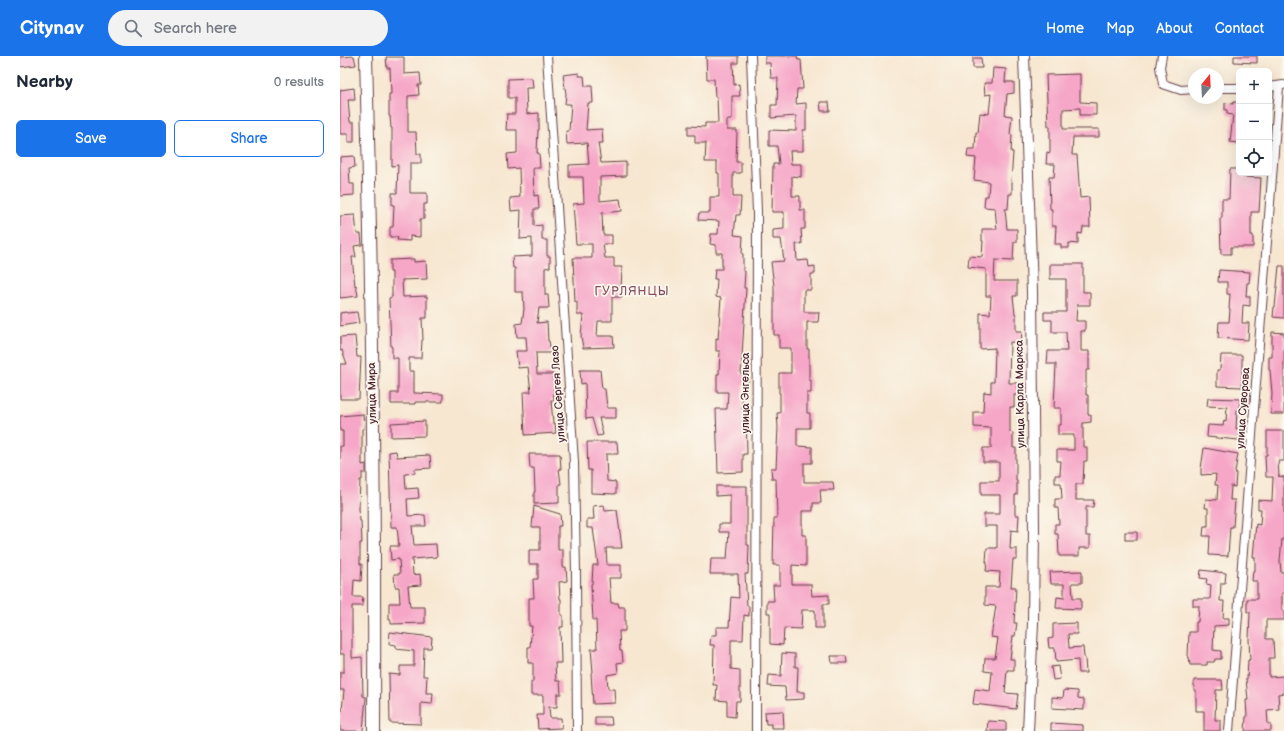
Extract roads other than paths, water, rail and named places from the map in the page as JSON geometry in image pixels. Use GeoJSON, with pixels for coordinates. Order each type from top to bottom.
{"type":"FeatureCollection","features":[{"type":"Feature","properties":{"kind":"main road","name":"улица Мира"},"geometry":{"type":"LineString","coordinates":[[366,56],[375,587],[374,731]]}},
{"type":"Feature","properties":{"kind":"street","name":"улица Сергея Лазо"},"geometry":{"type":"LineString","coordinates":[[547,56],[574,462],[577,731]]}},
{"type":"Feature","properties":{"kind":"street","name":"улица Энгельса"},"geometry":{"type":"LineString","coordinates":[[751,56],[757,212],[756,731]]}},
{"type":"Feature","properties":{"kind":"street","name":"улица Карла Маркса"},"geometry":{"type":"LineString","coordinates":[[1024,56],[1032,292],[1034,530],[1033,623],[1028,731]]}},
{"type":"Feature","properties":{"kind":"street"},"geometry":{"type":"LineString","coordinates":[[1162,56],[1160,67],[1163,84],[1181,90],[1188,89]]}},
{"type":"Feature","properties":{"kind":"street"},"geometry":{"type":"LineString","coordinates":[[1272,87],[1282,86]]}},
{"type":"Feature","properties":{"kind":"street","name":"улица Суворова"},"geometry":{"type":"LineString","coordinates":[[1229,731],[1282,86]]}},
{"type":"Feature","properties":{"kind":"street"},"geometry":{"type":"LineString","coordinates":[[1224,88],[1236,88]]}},
{"type":"Feature","properties":{"kind":"district","name":"ГУРЛЯНЦЫ"},"geometry":{"type":"Point","coordinates":[632,291]}}]}
